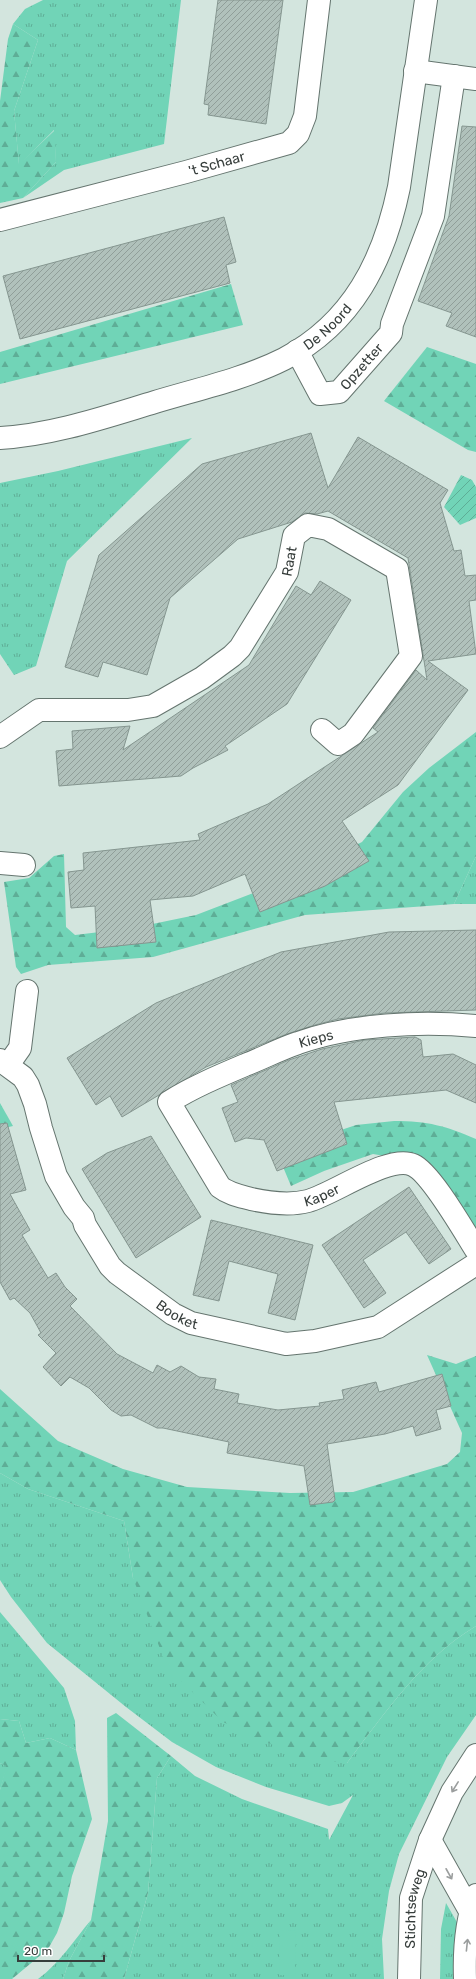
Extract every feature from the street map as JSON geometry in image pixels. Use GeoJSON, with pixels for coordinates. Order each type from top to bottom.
{"type":"FeatureCollection","features":[{"type":"Feature","properties":{"kind":"street","name":"'t Schaar"},"geometry":{"type":"LineString","coordinates":[[0,220],[186,172],[289,143],[298,134],[305,116],[319,0]]}},
{"type":"Feature","properties":{"kind":"street","name":"De Noord"},"geometry":{"type":"LineString","coordinates":[[0,438],[45,432],[106,417],[258,370],[297,350],[329,328],[363,288],[385,240],[393,217],[399,187],[426,0]]}},
{"type":"Feature","properties":{"kind":"street"},"geometry":{"type":"LineString","coordinates":[[416,71],[476,79]]}},
{"type":"Feature","properties":{"kind":"street","name":"Opzetter"},"geometry":{"type":"LineString","coordinates":[[297,350],[320,394],[339,392],[391,333],[392,324],[433,216],[454,76]]}},
{"type":"Feature","properties":{"kind":"street","name":"Raat"},"geometry":{"type":"LineString","coordinates":[[0,737],[39,710],[128,710],[153,706],[202,678],[232,656],[240,648],[287,572],[294,536],[308,525],[328,529],[397,569],[411,656],[353,734],[338,744],[322,730]]}},
{"type":"Feature","properties":{"kind":"street"},"geometry":{"type":"LineString","coordinates":[[0,862],[24,865]]}},
{"type":"Feature","properties":{"kind":"street"},"geometry":{"type":"LineString","coordinates":[[4,1062],[20,1048],[27,991]]}},
{"type":"Feature","properties":{"kind":"street","name":"Kieps"},"geometry":{"type":"LineString","coordinates":[[168,1102],[208,1081],[292,1046],[332,1034],[387,1026],[443,1023],[476,1026]]}},
{"type":"Feature","properties":{"kind":"street","name":"Booket"},"geometry":{"type":"LineString","coordinates":[[4,1062],[23,1077],[28,1085],[56,1176],[74,1207],[83,1218],[85,1225],[110,1266],[123,1278],[162,1307],[191,1323],[286,1344],[356,1334],[378,1327],[476,1264]]}},
{"type":"Feature","properties":{"kind":"street","name":"Kaper"},"geometry":{"type":"LineString","coordinates":[[168,1102],[220,1186],[231,1194],[277,1203],[308,1201],[382,1167],[406,1163],[413,1165],[428,1178],[476,1250]]}},
{"type":"Feature","properties":{"kind":"street","name":"Stichtseweg"},"geometry":{"type":"LineString","coordinates":[[409,1979],[412,1898],[430,1840],[452,1792],[476,1755]]}},
{"type":"Feature","properties":{"kind":"street","name":"Stichtseweg"},"geometry":{"type":"LineString","coordinates":[[430,1840],[474,1905],[464,1964],[465,1979]]}},
{"type":"Feature","properties":{"kind":"green space"},"geometry":{"type":"Polygon","coordinates":[[[43,0],[181,0],[164,144],[64,170],[23,198],[56,162],[54,130],[19,165],[14,111],[38,40],[13,24],[25,9],[43,0]]]}},
{"type":"Feature","properties":{"kind":"green space"},"geometry":{"type":"Polygon","coordinates":[[[13,24],[38,40],[14,111],[19,164],[55,130],[56,162],[23,198],[0,203],[0,101],[8,39],[13,24]]]}},
{"type":"Feature","properties":{"kind":"green space"},"geometry":{"type":"Polygon","coordinates":[[[231,284],[243,325],[0,384],[0,352],[231,284]]]}},
{"type":"Feature","properties":{"kind":"green space"},"geometry":{"type":"Polygon","coordinates":[[[427,347],[476,364],[476,452],[468,450],[384,401],[427,347]]]}},
{"type":"Feature","properties":{"kind":"green space"},"geometry":{"type":"Polygon","coordinates":[[[192,438],[67,561],[36,666],[14,675],[0,654],[0,483],[58,471],[192,438]]]}},
{"type":"Feature","properties":{"kind":"green space"},"geometry":{"type":"Polygon","coordinates":[[[461,475],[472,480],[476,487],[476,518],[460,525],[444,507],[461,475]]]}},
{"type":"Feature","properties":{"kind":"green space"},"geometry":{"type":"Polygon","coordinates":[[[476,732],[476,856],[454,904],[305,915],[153,957],[48,965],[21,974],[16,967],[4,882],[29,878],[54,856],[64,854],[66,927],[75,935],[133,928],[196,915],[272,886],[362,842],[403,792],[429,768],[476,732]]]}},
{"type":"Feature","properties":{"kind":"green space"},"geometry":{"type":"Polygon","coordinates":[[[476,856],[476,904],[454,904],[476,856]]]}},
{"type":"Feature","properties":{"kind":"green space"},"geometry":{"type":"Polygon","coordinates":[[[0,1103],[13,1126],[0,1129],[0,1103]]]}},
{"type":"Feature","properties":{"kind":"green space"},"geometry":{"type":"Polygon","coordinates":[[[394,1121],[427,1123],[476,1139],[476,1230],[396,1158],[373,1154],[324,1171],[291,1186],[281,1162],[329,1134],[356,1125],[394,1121]]]}},
{"type":"Feature","properties":{"kind":"green space"},"geometry":{"type":"Polygon","coordinates":[[[427,1355],[456,1364],[476,1356],[476,1626],[456,1639],[421,1671],[390,1706],[347,1763],[304,1759],[223,1722],[167,1667],[133,1578],[124,1521],[28,1489],[0,1473],[0,1389],[58,1441],[123,1469],[187,1487],[290,1493],[353,1492],[447,1464],[460,1452],[462,1433],[427,1355]]]}},
{"type":"Feature","properties":{"kind":"green space"},"geometry":{"type":"Polygon","coordinates":[[[0,1473],[28,1489],[124,1521],[133,1578],[347,1763],[390,1706],[421,1671],[456,1639],[476,1626],[476,1715],[447,1757],[399,1854],[389,1891],[382,1939],[384,1979],[124,1979],[148,1893],[157,1778],[171,1756],[195,1776],[242,1799],[328,1829],[329,1840],[353,1795],[342,1803],[329,1806],[266,1787],[216,1767],[172,1742],[47,1643],[11,1597],[0,1580],[0,1473]]]}},
{"type":"Feature","properties":{"kind":"green space"},"geometry":{"type":"Polygon","coordinates":[[[0,1612],[64,1688],[75,1721],[76,1750],[50,1738],[26,1743],[19,1721],[0,1719],[0,1612]]]}},
{"type":"Feature","properties":{"kind":"green space"},"geometry":{"type":"Polygon","coordinates":[[[116,1713],[171,1756],[157,1778],[148,1893],[124,1979],[63,1979],[69,1961],[91,1920],[108,1821],[107,1718],[116,1713]]]}},
{"type":"Feature","properties":{"kind":"green space"},"geometry":{"type":"Polygon","coordinates":[[[0,1719],[19,1721],[26,1743],[50,1738],[76,1750],[92,1819],[72,1876],[64,1913],[57,1933],[48,1949],[12,1979],[0,1979],[0,1790],[6,1766],[0,1763],[0,1719]]]}},
{"type":"Feature","properties":{"kind":"green space"},"geometry":{"type":"Polygon","coordinates":[[[0,1763],[7,1766],[0,1790],[0,1763]]]}},
{"type":"Feature","properties":{"kind":"green space"},"geometry":{"type":"Polygon","coordinates":[[[446,1903],[458,1924],[455,1933],[454,1979],[440,1979],[441,1929],[446,1903]]]}},
{"type":"Feature","properties":{"kind":"green space"},"geometry":{"type":"Polygon","coordinates":[[[91,1920],[69,1961],[63,1979],[38,1979],[60,1959],[91,1920]]]}},
{"type":"Feature","properties":{"kind":"green space"},"geometry":{"type":"Polygon","coordinates":[[[280,1930],[296,1931],[295,1976],[279,1975],[280,1930]]]}},
{"type":"Feature","properties":{"kind":"building"},"geometry":{"type":"Polygon","coordinates":[[[218,0],[283,0],[266,124],[208,115],[209,105],[204,104],[218,0]]]}},
{"type":"Feature","properties":{"kind":"building"},"geometry":{"type":"Polygon","coordinates":[[[462,126],[476,127],[476,337],[446,326],[452,313],[418,301],[449,216],[462,126]]]}},
{"type":"Feature","properties":{"kind":"building"},"geometry":{"type":"Polygon","coordinates":[[[224,217],[236,262],[226,265],[230,283],[20,339],[3,276],[224,217]]]}},
{"type":"Feature","properties":{"kind":"building"},"geometry":{"type":"Polygon","coordinates":[[[311,433],[328,488],[358,437],[448,490],[440,503],[454,551],[461,550],[465,576],[476,575],[476,600],[469,601],[476,654],[428,661],[468,690],[398,785],[342,821],[369,861],[325,886],[260,912],[245,874],[193,896],[150,900],[156,942],[97,948],[95,906],[71,908],[68,872],[84,870],[83,853],[200,840],[198,834],[268,804],[378,732],[373,728],[416,670],[427,680],[408,558],[328,511],[317,514],[305,513],[292,522],[238,539],[170,598],[147,675],[103,662],[98,677],[65,667],[99,555],[202,464],[311,433]]]}},
{"type":"Feature","properties":{"kind":"building"},"geometry":{"type":"Polygon","coordinates":[[[320,581],[351,600],[287,704],[225,746],[228,750],[181,776],[59,786],[56,751],[73,749],[72,731],[130,726],[123,750],[249,665],[296,586],[311,595],[320,581]]]}},
{"type":"Feature","properties":{"kind":"building"},"geometry":{"type":"Polygon","coordinates":[[[476,930],[476,1010],[385,1013],[338,1019],[315,1025],[287,1034],[206,1067],[122,1117],[110,1096],[96,1105],[67,1058],[156,1003],[281,952],[389,932],[476,930]]]}},
{"type":"Feature","properties":{"kind":"building"},"geometry":{"type":"Polygon","coordinates":[[[415,1037],[421,1040],[423,1057],[453,1054],[476,1065],[476,1103],[446,1090],[334,1102],[347,1144],[277,1171],[264,1140],[246,1138],[235,1142],[222,1108],[238,1102],[231,1085],[289,1060],[322,1049],[365,1040],[415,1037]]]}},
{"type":"Feature","properties":{"kind":"building"},"geometry":{"type":"Polygon","coordinates":[[[7,1123],[26,1190],[10,1194],[30,1230],[22,1235],[48,1278],[56,1273],[65,1287],[77,1299],[70,1306],[117,1354],[153,1373],[157,1365],[170,1372],[181,1366],[199,1377],[216,1379],[214,1389],[239,1394],[237,1403],[278,1410],[320,1406],[319,1403],[344,1399],[342,1390],[376,1382],[379,1392],[442,1374],[451,1406],[436,1410],[441,1429],[416,1436],[413,1426],[385,1434],[327,1444],[335,1500],[333,1502],[310,1505],[304,1466],[227,1453],[229,1442],[157,1428],[131,1415],[121,1416],[111,1410],[89,1388],[70,1377],[61,1386],[43,1367],[56,1353],[38,1335],[41,1333],[30,1313],[14,1298],[10,1300],[0,1282],[0,1124],[7,1123]]]}},
{"type":"Feature","properties":{"kind":"building"},"geometry":{"type":"Polygon","coordinates":[[[151,1136],[201,1217],[136,1258],[82,1169],[107,1153],[151,1136]]]}},
{"type":"Feature","properties":{"kind":"building"},"geometry":{"type":"Polygon","coordinates":[[[409,1187],[451,1249],[429,1264],[406,1232],[363,1260],[386,1293],[364,1308],[322,1245],[409,1187]]]}},
{"type":"Feature","properties":{"kind":"building"},"geometry":{"type":"Polygon","coordinates":[[[211,1220],[313,1245],[295,1320],[268,1313],[278,1274],[229,1261],[219,1301],[193,1295],[211,1220]]]}}]}
